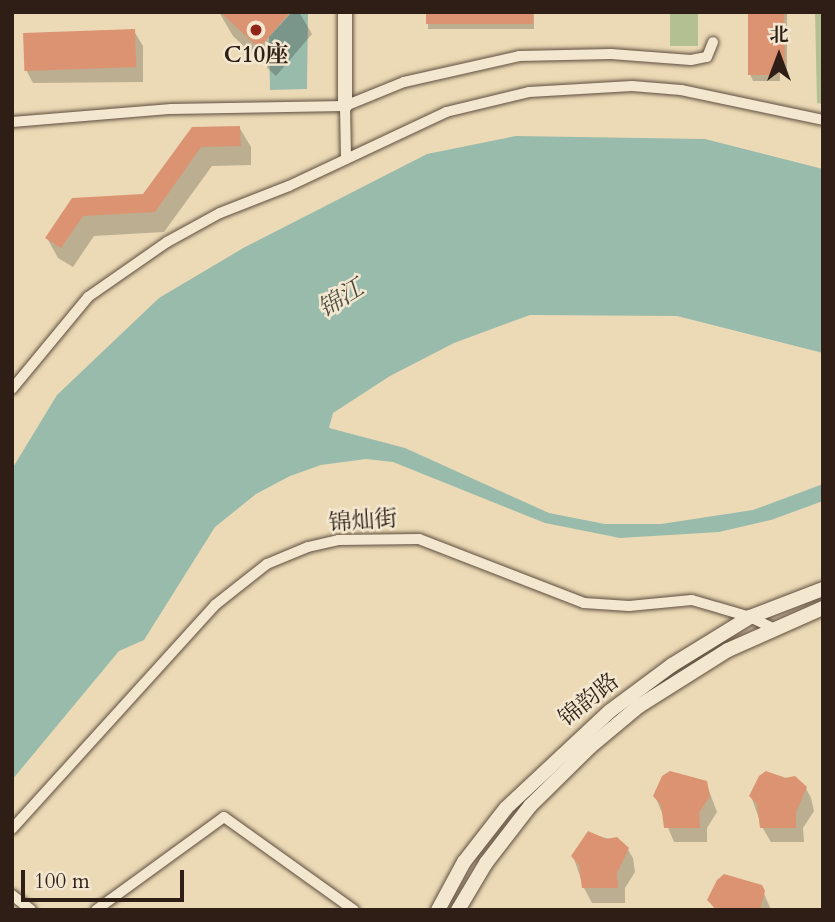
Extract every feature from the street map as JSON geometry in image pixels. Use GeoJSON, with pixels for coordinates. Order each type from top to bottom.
{"type":"FeatureCollection","features":[{"type":"Feature","properties":{"kind":"street"},"geometry":{"type":"LineString","coordinates":[[345,12],[346,159]]}},
{"type":"Feature","properties":{"kind":"street"},"geometry":{"type":"LineString","coordinates":[[12,122],[171,109],[345,106],[404,82],[519,56],[611,54],[691,60],[707,57],[713,42]]}},
{"type":"Feature","properties":{"kind":"street"},"geometry":{"type":"LineString","coordinates":[[12,389],[88,297],[143,258],[220,213],[467,106],[580,87],[681,90],[823,120]]}},
{"type":"Feature","properties":{"kind":"street","name":"锦灿街"},"geometry":{"type":"LineString","coordinates":[[12,829],[215,605],[267,564],[308,547],[350,539],[419,539],[584,603],[629,606],[692,600],[750,617],[775,629]]}},
{"type":"Feature","properties":{"kind":"street","name":"锦韵路"},"geometry":{"type":"LineString","coordinates":[[438,910],[464,862],[506,807],[566,748],[672,665],[750,617],[823,589]]}},
{"type":"Feature","properties":{"kind":"street","name":"锦韵路"},"geometry":{"type":"LineString","coordinates":[[458,910],[486,863],[530,806],[590,747],[639,706],[728,650],[823,608]]}},
{"type":"Feature","properties":{"kind":"street"},"geometry":{"type":"LineString","coordinates":[[96,910],[224,817],[354,910]]}},
{"type":"Feature","properties":{"kind":"street"},"geometry":{"type":"LineString","coordinates":[[12,895],[31,910]]}},
{"type":"Feature","properties":{"kind":"green space"},"geometry":{"type":"Polygon","coordinates":[[[670,12],[698,12],[698,46],[670,46],[670,12]]]}},
{"type":"Feature","properties":{"kind":"green space"},"geometry":{"type":"Polygon","coordinates":[[[815,12],[823,12],[823,104],[817,103],[815,12]]]}},
{"type":"Feature","properties":{"kind":"water"},"geometry":{"type":"Polygon","coordinates":[[[292,12],[308,12],[307,89],[270,90],[269,37],[292,12]]]}},
{"type":"Feature","properties":{"kind":"water","name":"锦江"},"geometry":{"type":"Polygon","coordinates":[[[516,136],[705,139],[823,169],[823,353],[677,316],[530,315],[454,343],[390,376],[333,413],[329,428],[405,448],[549,513],[605,524],[661,524],[753,510],[823,484],[823,501],[771,520],[719,532],[620,538],[545,523],[393,462],[366,459],[321,465],[290,476],[256,494],[215,527],[144,640],[119,651],[12,780],[12,469],[57,395],[159,298],[245,247],[427,154],[516,136]]]}},
{"type":"Feature","properties":{"kind":"building","name":"C10座"},"geometry":{"type":"Polygon","coordinates":[[[220,12],[290,12],[259,48],[220,12]]]}},
{"type":"Feature","properties":{"kind":"building"},"geometry":{"type":"Polygon","coordinates":[[[426,12],[533,12],[533,24],[426,24],[426,12]]]}},
{"type":"Feature","properties":{"kind":"building"},"geometry":{"type":"Polygon","coordinates":[[[748,12],[784,12],[785,67],[777,67],[777,75],[748,75],[748,12]]]}},
{"type":"Feature","properties":{"kind":"building"},"geometry":{"type":"Polygon","coordinates":[[[135,29],[136,67],[24,71],[23,33],[135,29]]]}},
{"type":"Feature","properties":{"kind":"building"},"geometry":{"type":"Polygon","coordinates":[[[240,126],[241,146],[201,147],[155,212],[83,216],[61,248],[45,238],[72,198],[143,194],[192,127],[240,126]]]}},
{"type":"Feature","properties":{"kind":"building"},"geometry":{"type":"Polygon","coordinates":[[[670,771],[707,781],[710,796],[699,813],[700,828],[664,828],[661,805],[653,796],[662,776],[670,771]]]}},
{"type":"Feature","properties":{"kind":"building"},"geometry":{"type":"Polygon","coordinates":[[[766,771],[785,778],[795,776],[807,787],[796,812],[796,828],[760,828],[757,804],[749,796],[759,776],[766,771]]]}},
{"type":"Feature","properties":{"kind":"building"},"geometry":{"type":"Polygon","coordinates":[[[588,831],[606,839],[617,837],[629,848],[617,873],[618,888],[582,888],[579,865],[571,856],[588,831]]]}},
{"type":"Feature","properties":{"kind":"building"},"geometry":{"type":"Polygon","coordinates":[[[724,874],[762,885],[765,891],[760,910],[717,910],[707,900],[717,880],[724,874]]]}},
{"type":"Feature","properties":{"kind":"place","name":"C10座"},"geometry":{"type":"Point","coordinates":[256,30]}}]}
